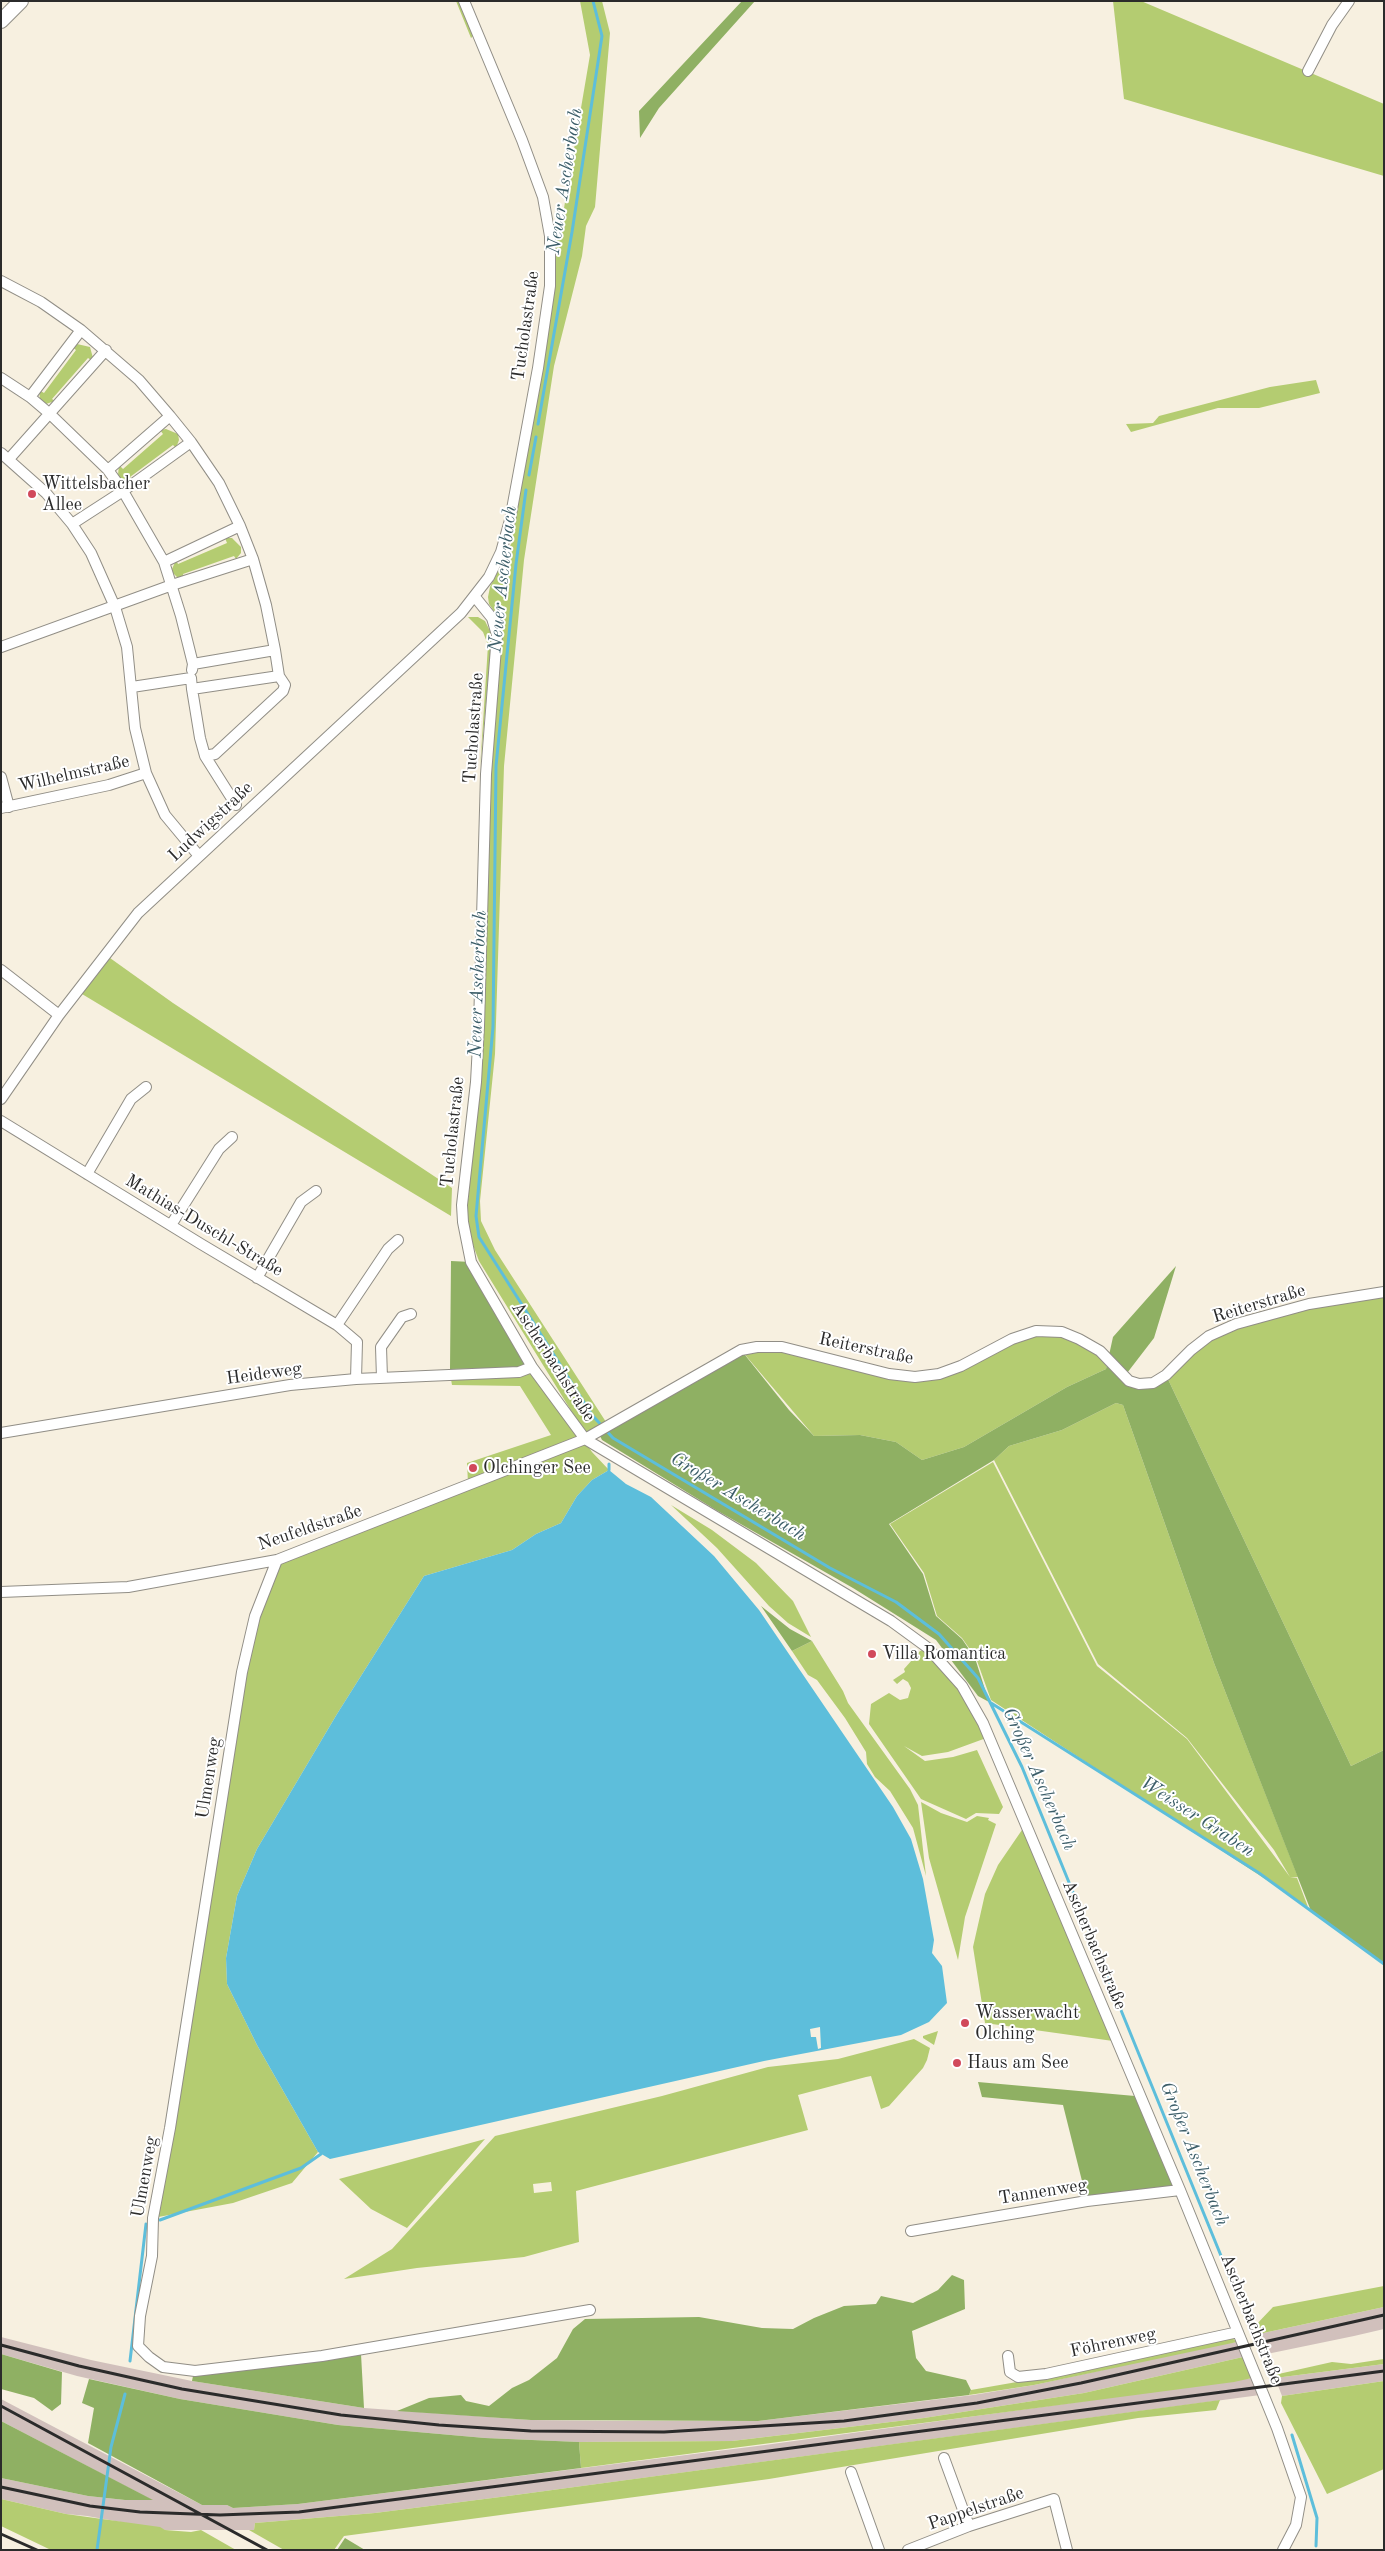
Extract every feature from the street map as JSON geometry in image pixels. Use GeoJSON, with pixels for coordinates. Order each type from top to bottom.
{"type":"FeatureCollection","features":[{"type":"Feature","properties":{"kind":"street"},"geometry":{"type":"LineString","coordinates":[[1,21],[22,1]]}},
{"type":"Feature","properties":{"kind":"street","name":"Tucholastraße"},"geometry":{"type":"LineString","coordinates":[[463,1222],[463,1192],[476,1082],[486,774],[497,643],[496,627],[492,618],[475,597],[490,577],[510,520],[538,368],[550,286],[551,255],[543,197],[522,140],[464,1]]}},
{"type":"Feature","properties":{"kind":"street"},"geometry":{"type":"LineString","coordinates":[[1308,71],[1332,25],[1349,1]]}},
{"type":"Feature","properties":{"kind":"street"},"geometry":{"type":"LineString","coordinates":[[1,281],[41,302],[81,330],[139,380],[191,442],[218,483],[240,526],[264,595],[279,676],[285,685],[283,691],[214,754],[205,756]]}},
{"type":"Feature","properties":{"kind":"street"},"geometry":{"type":"LineString","coordinates":[[30,397],[81,330]]}},
{"type":"Feature","properties":{"kind":"street"},"geometry":{"type":"LineString","coordinates":[[106,350],[50,414],[5,456],[46,493],[72,524],[90,553],[115,607],[127,647],[135,728],[146,773],[165,815],[199,856]]}},
{"type":"Feature","properties":{"kind":"street"},"geometry":{"type":"LineString","coordinates":[[1,378],[30,397],[50,414],[108,470],[164,562],[193,664],[192,689],[205,756],[236,805]]}},
{"type":"Feature","properties":{"kind":"street"},"geometry":{"type":"LineString","coordinates":[[108,470],[170,416]]}},
{"type":"Feature","properties":{"kind":"street"},"geometry":{"type":"LineString","coordinates":[[72,524],[191,442]]}},
{"type":"Feature","properties":{"kind":"street"},"geometry":{"type":"LineString","coordinates":[[164,562],[240,526]]}},
{"type":"Feature","properties":{"kind":"street"},"geometry":{"type":"LineString","coordinates":[[1,647],[172,585],[253,559]]}},
{"type":"Feature","properties":{"kind":"street","name":"Ludwigstraße"},"geometry":{"type":"LineString","coordinates":[[1,1099],[59,1015],[102,957],[138,913],[447,626],[475,597]]}},
{"type":"Feature","properties":{"kind":"street"},"geometry":{"type":"LineString","coordinates":[[193,664],[275,650]]}},
{"type":"Feature","properties":{"kind":"street"},"geometry":{"type":"LineString","coordinates":[[192,689],[279,676]]}},
{"type":"Feature","properties":{"kind":"street"},"geometry":{"type":"LineString","coordinates":[[132,687],[191,678]]}},
{"type":"Feature","properties":{"kind":"street","name":"Wilhelmstraße"},"geometry":{"type":"LineString","coordinates":[[1,777],[5,807],[109,785],[146,773]]}},
{"type":"Feature","properties":{"kind":"street"},"geometry":{"type":"LineString","coordinates":[[1,970],[59,1015]]}},
{"type":"Feature","properties":{"kind":"street"},"geometry":{"type":"LineString","coordinates":[[88,1174],[131,1099],[146,1087]]}},
{"type":"Feature","properties":{"kind":"street","name":"Mathias-Duschl-Straße"},"geometry":{"type":"LineString","coordinates":[[1,1121],[171,1226],[337,1325],[357,1342],[356,1379]]}},
{"type":"Feature","properties":{"kind":"street"},"geometry":{"type":"LineString","coordinates":[[171,1226],[219,1149],[232,1137]]}},
{"type":"Feature","properties":{"kind":"street"},"geometry":{"type":"LineString","coordinates":[[257,1278],[301,1202],[316,1191]]}},
{"type":"Feature","properties":{"kind":"street","name":"Ascherbachstraße"},"geometry":{"type":"LineString","coordinates":[[463,1222],[471,1262],[532,1367],[585,1438],[892,1621],[928,1648],[962,1686],[983,1723],[1266,2399],[1301,2497],[1300,2512],[1296,2525],[1283,2550]]}},
{"type":"Feature","properties":{"kind":"street"},"geometry":{"type":"LineString","coordinates":[[337,1325],[388,1249],[398,1240]]}},
{"type":"Feature","properties":{"kind":"street","name":"Reiterstraße"},"geometry":{"type":"LineString","coordinates":[[585,1438],[741,1350],[749,1348],[782,1347],[889,1374],[914,1377],[939,1374],[962,1366],[1012,1339],[1036,1331],[1062,1332],[1100,1351],[1119,1373],[1129,1381],[1139,1384],[1153,1383],[1166,1375],[1191,1350],[1209,1336],[1236,1324],[1309,1304],[1384,1292]]}},
{"type":"Feature","properties":{"kind":"street"},"geometry":{"type":"LineString","coordinates":[[382,1378],[381,1347],[402,1317],[411,1314]]}},
{"type":"Feature","properties":{"kind":"street","name":"Heideweg"},"geometry":{"type":"LineString","coordinates":[[1,1433],[290,1385],[356,1379],[519,1372],[532,1367]]}},
{"type":"Feature","properties":{"kind":"street","name":"Neufeldstraße"},"geometry":{"type":"LineString","coordinates":[[1,1592],[128,1587],[277,1560],[585,1438]]}},
{"type":"Feature","properties":{"kind":"street","name":"Ulmenweg"},"geometry":{"type":"LineString","coordinates":[[277,1560],[255,1616],[242,1672],[170,2128],[152,2218],[152,2256],[140,2316],[138,2346],[163,2367],[195,2371],[322,2356],[590,2310]]}},
{"type":"Feature","properties":{"kind":"street","name":"Tannenweg"},"geometry":{"type":"LineString","coordinates":[[912,2231],[1078,2203],[1180,2190]]}},
{"type":"Feature","properties":{"kind":"street","name":"Föhrenweg"},"geometry":{"type":"LineString","coordinates":[[1008,2356],[1010,2372],[1018,2377],[1046,2374],[1238,2332]]}},
{"type":"Feature","properties":{"kind":"street"},"geometry":{"type":"LineString","coordinates":[[944,2458],[969,2526]]}},
{"type":"Feature","properties":{"kind":"street"},"geometry":{"type":"LineString","coordinates":[[851,2472],[879,2550]]}},
{"type":"Feature","properties":{"kind":"street","name":"Pappelstraße"},"geometry":{"type":"LineString","coordinates":[[908,2550],[969,2526],[1054,2499],[1067,2550]]}},
{"type":"Feature","properties":{"kind":"shaded area"},"geometry":{"type":"Polygon","coordinates":[[[1384,2307],[1384,2329],[1354,2336],[1262,2355],[1254,2335],[1384,2307]]]}},
{"type":"Feature","properties":{"kind":"shaded area"},"geometry":{"type":"Polygon","coordinates":[[[1,2337],[91,2360],[192,2381],[364,2408],[531,2420],[758,2421],[973,2395],[1034,2385],[1221,2344],[1237,2342],[1243,2357],[1084,2393],[924,2418],[732,2441],[579,2442],[485,2438],[338,2425],[180,2399],[77,2376],[1,2354],[1,2337]]]}},
{"type":"Feature","properties":{"kind":"shaded area"},"geometry":{"type":"Polygon","coordinates":[[[1384,2364],[1384,2381],[1282,2396],[1275,2378],[1384,2364]]]}},
{"type":"Feature","properties":{"kind":"shaded area"},"geometry":{"type":"Polygon","coordinates":[[[1252,2378],[1260,2395],[375,2513],[255,2523],[254,2530],[165,2530],[66,2514],[1,2499],[1,2478],[88,2496],[125,2500],[152,2500],[1,2421],[1,2399],[202,2505],[227,2505],[233,2508],[298,2504],[765,2445],[1252,2378]]]}},
{"type":"Feature","properties":{"kind":"green space"},"geometry":{"type":"Polygon","coordinates":[[[456,1],[460,1],[474,35],[471,38],[456,1]]]}},
{"type":"Feature","properties":{"kind":"green space"},"geometry":{"type":"Polygon","coordinates":[[[580,1],[602,1],[610,33],[595,207],[586,226],[582,256],[554,366],[524,560],[504,766],[495,1054],[480,1201],[481,1221],[495,1250],[606,1422],[588,1432],[583,1430],[479,1261],[470,1237],[466,1218],[478,1109],[491,739],[503,624],[489,604],[488,597],[490,587],[511,544],[555,282],[555,232],[563,214],[590,55],[580,1]]]}},
{"type":"Feature","properties":{"kind":"green space"},"geometry":{"type":"Polygon","coordinates":[[[742,1],[755,1],[659,108],[640,138],[639,111],[742,1]]]}},
{"type":"Feature","properties":{"kind":"green space"},"geometry":{"type":"Polygon","coordinates":[[[1113,1],[1141,1],[1384,104],[1384,176],[1124,99],[1113,1]]]}},
{"type":"Feature","properties":{"kind":"green space"},"geometry":{"type":"Polygon","coordinates":[[[77,344],[90,347],[93,358],[91,360],[88,358],[52,399],[55,401],[46,404],[40,400],[39,390],[44,393],[76,350],[72,347],[77,344]]]}},
{"type":"Feature","properties":{"kind":"green space"},"geometry":{"type":"Polygon","coordinates":[[[1316,380],[1320,393],[1259,408],[1218,408],[1131,432],[1126,424],[1153,423],[1159,416],[1270,387],[1316,380]]]}},
{"type":"Feature","properties":{"kind":"green space"},"geometry":{"type":"Polygon","coordinates":[[[166,429],[178,434],[179,440],[176,448],[173,445],[130,477],[132,480],[127,482],[120,479],[118,475],[119,465],[123,469],[163,434],[160,430],[166,429]]]}},
{"type":"Feature","properties":{"kind":"green space"},"geometry":{"type":"Polygon","coordinates":[[[225,538],[232,538],[241,547],[241,553],[236,559],[234,556],[183,574],[184,578],[178,578],[173,573],[172,569],[176,560],[178,564],[227,543],[225,538]]]}},
{"type":"Feature","properties":{"kind":"green space"},"geometry":{"type":"Polygon","coordinates":[[[468,617],[478,617],[485,621],[492,635],[480,769],[488,645],[483,632],[468,617]]]}},
{"type":"Feature","properties":{"kind":"green space"},"geometry":{"type":"Polygon","coordinates":[[[110,958],[173,1003],[452,1188],[451,1216],[82,994],[110,958]]]}},
{"type":"Feature","properties":{"kind":"green space"},"geometry":{"type":"Polygon","coordinates":[[[451,1261],[471,1262],[530,1363],[518,1368],[450,1369],[451,1261]]]}},
{"type":"Feature","properties":{"kind":"green space"},"geometry":{"type":"Polygon","coordinates":[[[1176,1266],[1154,1338],[1124,1377],[1139,1384],[1166,1375],[1351,1766],[1384,1750],[1384,1964],[1311,1911],[1214,1663],[1123,1405],[1116,1403],[1062,1430],[1009,1446],[994,1460],[889,1524],[923,1574],[936,1616],[962,1639],[975,1658],[989,1702],[978,1696],[936,1640],[853,1588],[716,1510],[602,1440],[600,1436],[741,1350],[789,1410],[814,1436],[860,1435],[896,1442],[922,1460],[964,1447],[1067,1387],[1106,1369],[1113,1337],[1176,1266]]]}},
{"type":"Feature","properties":{"kind":"green space"},"geometry":{"type":"Polygon","coordinates":[[[1384,1292],[1384,1750],[1351,1766],[1166,1375],[1191,1350],[1236,1324],[1384,1292]]]}},
{"type":"Feature","properties":{"kind":"green space"},"geometry":{"type":"Polygon","coordinates":[[[1038,1333],[1058,1333],[1108,1360],[1106,1369],[1067,1387],[964,1447],[922,1460],[896,1442],[860,1435],[814,1436],[741,1350],[757,1347],[889,1374],[939,1374],[1038,1333]]]}},
{"type":"Feature","properties":{"kind":"green space"},"geometry":{"type":"Polygon","coordinates":[[[530,1363],[592,1452],[609,1470],[592,1480],[577,1496],[561,1523],[536,1534],[512,1550],[424,1576],[337,1714],[257,1849],[237,1896],[226,1958],[227,1984],[257,2045],[318,2152],[292,2183],[233,2203],[153,2218],[242,1672],[277,1560],[468,1483],[467,1463],[551,1435],[520,1386],[452,1385],[450,1369],[518,1368],[530,1363]]]}},
{"type":"Feature","properties":{"kind":"green space"},"geometry":{"type":"Polygon","coordinates":[[[1116,1403],[1123,1405],[1214,1663],[1298,1877],[1290,1878],[1297,1878],[1308,1907],[991,1700],[976,1658],[962,1638],[937,1616],[924,1573],[890,1524],[993,1462],[1097,1666],[1187,1739],[1290,1877],[1274,1850],[1187,1738],[1098,1664],[994,1460],[1009,1446],[1062,1430],[1116,1403]]]}},
{"type":"Feature","properties":{"kind":"green space"},"geometry":{"type":"Polygon","coordinates":[[[671,1505],[712,1530],[756,1563],[793,1601],[811,1637],[788,1623],[769,1606],[717,1548],[671,1505]]]}},
{"type":"Feature","properties":{"kind":"green space"},"geometry":{"type":"Polygon","coordinates":[[[761,1606],[790,1629],[812,1641],[792,1651],[761,1606]]]}},
{"type":"Feature","properties":{"kind":"green space"},"geometry":{"type":"Polygon","coordinates":[[[812,1641],[843,1691],[848,1703],[910,1789],[918,1805],[926,1876],[913,1828],[890,1791],[875,1777],[867,1764],[866,1752],[845,1718],[817,1680],[808,1675],[792,1651],[812,1641]]]}},
{"type":"Feature","properties":{"kind":"green space"},"geometry":{"type":"Polygon","coordinates":[[[928,1648],[962,1686],[989,1737],[948,1752],[922,1756],[904,1746],[925,1761],[953,1757],[977,1750],[1003,1807],[999,1814],[976,1813],[966,1819],[921,1799],[869,1724],[871,1704],[889,1693],[900,1700],[908,1698],[911,1688],[908,1682],[903,1679],[897,1684],[893,1680],[905,1672],[904,1669],[920,1651],[928,1648]]]}},
{"type":"Feature","properties":{"kind":"green space"},"geometry":{"type":"Polygon","coordinates":[[[921,1802],[941,1813],[967,1822],[977,1816],[989,1818],[988,1820],[996,1824],[965,1917],[958,1960],[929,1858],[921,1802]]]}},
{"type":"Feature","properties":{"kind":"green space"},"geometry":{"type":"Polygon","coordinates":[[[1024,1827],[1113,2041],[985,2023],[973,1947],[985,1894],[998,1865],[1024,1827]]]}},
{"type":"Feature","properties":{"kind":"green space"},"geometry":{"type":"Polygon","coordinates":[[[938,2031],[934,2045],[923,2038],[923,2036],[938,2031]]]}},
{"type":"Feature","properties":{"kind":"green space"},"geometry":{"type":"Polygon","coordinates":[[[914,2039],[930,2048],[923,2068],[889,2106],[881,2109],[871,2076],[798,2095],[808,2130],[576,2191],[579,2242],[524,2257],[417,2268],[344,2279],[392,2249],[495,2136],[662,2096],[768,2067],[838,2059],[914,2039]],[[551,2182],[533,2184],[534,2193],[552,2191],[551,2182]]]}},
{"type":"Feature","properties":{"kind":"green space"},"geometry":{"type":"Polygon","coordinates":[[[978,2082],[1135,2096],[1174,2189],[1087,2201],[1063,2105],[982,2097],[978,2082]]]}},
{"type":"Feature","properties":{"kind":"green space"},"geometry":{"type":"Polygon","coordinates":[[[485,2139],[407,2228],[371,2209],[339,2179],[485,2139]]]}},
{"type":"Feature","properties":{"kind":"green space"},"geometry":{"type":"Polygon","coordinates":[[[952,2275],[964,2280],[965,2309],[912,2331],[916,2358],[926,2371],[966,2380],[971,2390],[969,2395],[758,2421],[531,2420],[397,2411],[429,2398],[461,2395],[466,2401],[489,2406],[512,2388],[529,2380],[557,2358],[573,2329],[585,2319],[699,2317],[762,2328],[793,2329],[844,2306],[876,2304],[881,2296],[913,2303],[938,2290],[952,2275]]]}},
{"type":"Feature","properties":{"kind":"green space"},"geometry":{"type":"Polygon","coordinates":[[[1384,2286],[1384,2307],[1254,2335],[1253,2328],[1273,2307],[1384,2286]]]}},
{"type":"Feature","properties":{"kind":"green space"},"geometry":{"type":"Polygon","coordinates":[[[1231,2337],[1237,2342],[1034,2385],[969,2395],[971,2390],[1034,2379],[1231,2337]]]}},
{"type":"Feature","properties":{"kind":"green space"},"geometry":{"type":"Polygon","coordinates":[[[1,2354],[62,2372],[61,2404],[52,2411],[34,2398],[1,2389],[1,2354]]]}},
{"type":"Feature","properties":{"kind":"green space"},"geometry":{"type":"Polygon","coordinates":[[[361,2354],[364,2408],[192,2381],[193,2376],[361,2354]]]}},
{"type":"Feature","properties":{"kind":"green space"},"geometry":{"type":"Polygon","coordinates":[[[1243,2357],[1252,2378],[1234,2382],[581,2468],[579,2442],[732,2441],[924,2418],[1084,2393],[1243,2357]]]}},
{"type":"Feature","properties":{"kind":"green space"},"geometry":{"type":"Polygon","coordinates":[[[1384,2359],[1384,2364],[1275,2378],[1274,2375],[1332,2362],[1351,2364],[1384,2359]]]}},
{"type":"Feature","properties":{"kind":"green space"},"geometry":{"type":"Polygon","coordinates":[[[89,2379],[180,2399],[338,2425],[485,2438],[579,2442],[581,2468],[298,2504],[233,2508],[227,2505],[202,2505],[88,2443],[94,2408],[82,2403],[89,2379]]]}},
{"type":"Feature","properties":{"kind":"green space"},"geometry":{"type":"Polygon","coordinates":[[[1384,2381],[1384,2469],[1327,2494],[1281,2403],[1282,2396],[1384,2381]]]}},
{"type":"Feature","properties":{"kind":"green space"},"geometry":{"type":"Polygon","coordinates":[[[1220,2400],[1216,2410],[1138,2418],[769,2479],[344,2536],[334,2550],[284,2550],[249,2530],[254,2530],[255,2523],[375,2513],[1220,2400]]]}},
{"type":"Feature","properties":{"kind":"green space"},"geometry":{"type":"Polygon","coordinates":[[[1,2421],[153,2500],[125,2500],[88,2496],[1,2478],[1,2421]]]}},
{"type":"Feature","properties":{"kind":"green space"},"geometry":{"type":"Polygon","coordinates":[[[1,2499],[66,2514],[160,2527],[165,2530],[191,2532],[201,2530],[236,2550],[51,2550],[1,2526],[1,2499]]]}},
{"type":"Feature","properties":{"kind":"green space"},"geometry":{"type":"Polygon","coordinates":[[[345,2538],[365,2550],[337,2550],[345,2538]]]}},
{"type":"Feature","properties":{"kind":"water","name":"Olchinger See"},"geometry":{"type":"Polygon","coordinates":[[[609,1470],[626,1484],[651,1497],[714,1556],[759,1610],[893,1807],[911,1839],[923,1879],[934,1940],[932,1953],[942,1966],[947,2003],[929,2022],[901,2035],[764,2061],[330,2159],[318,2152],[257,2045],[227,1984],[226,1958],[237,1896],[257,1849],[337,1714],[424,1576],[512,1550],[536,1534],[561,1523],[577,1496],[592,1480],[609,1470]]]}},
{"type":"Feature","properties":{"kind":"pier"},"geometry":{"type":"Polygon","coordinates":[[[820,2027],[821,2048],[818,2049],[816,2037],[811,2037],[810,2029],[820,2027]]]}},
{"type":"Feature","properties":{"kind":"waterway","name":"Neuer Ascherbach"},"geometry":{"type":"LineString","coordinates":[[538,424],[572,232],[602,36],[593,1]]}},
{"type":"Feature","properties":{"kind":"waterway","name":"Neuer Ascherbach"},"geometry":{"type":"LineString","coordinates":[[529,475],[536,437]]}},
{"type":"Feature","properties":{"kind":"waterway","name":"Großer Ascherbach"},"geometry":{"type":"LineString","coordinates":[[526,490],[516,564],[496,766],[493,1027],[476,1216],[479,1237],[592,1415],[613,1438],[830,1568],[896,1602],[939,1634],[978,1678],[1022,1767],[1239,2300]]}},
{"type":"Feature","properties":{"kind":"waterway"},"geometry":{"type":"LineString","coordinates":[[609,1464],[609,1470]]}},
{"type":"Feature","properties":{"kind":"waterway","name":"Weisser Graben"},"geometry":{"type":"LineString","coordinates":[[991,1703],[1259,1873],[1384,1964]]}},
{"type":"Feature","properties":{"kind":"waterway"},"geometry":{"type":"LineString","coordinates":[[160,2220],[301,2168],[321,2154]]}},
{"type":"Feature","properties":{"kind":"waterway"},"geometry":{"type":"LineString","coordinates":[[130,2361],[146,2224]]}},
{"type":"Feature","properties":{"kind":"waterway"},"geometry":{"type":"LineString","coordinates":[[97,2550],[111,2447],[125,2394]]}},
{"type":"Feature","properties":{"kind":"waterway","name":"Großer Ascherbach"},"geometry":{"type":"LineString","coordinates":[[1292,2435],[1317,2518],[1316,2546]]}},
{"type":"Feature","properties":{"kind":"railway"},"geometry":{"type":"LineString","coordinates":[[1,2345],[79,2366],[182,2389],[341,2415],[439,2425],[531,2431],[664,2432],[844,2421],[977,2403],[1081,2383],[1384,2315]]}},
{"type":"Feature","properties":{"kind":"railway"},"geometry":{"type":"LineString","coordinates":[[1,2487],[90,2506],[140,2512],[220,2515],[299,2512],[1384,2371]]}},
{"type":"Feature","properties":{"kind":"railway"},"geometry":{"type":"LineString","coordinates":[[1,2406],[267,2550]]}},
{"type":"Feature","properties":{"kind":"railway"},"geometry":{"type":"LineString","coordinates":[[1,2534],[37,2550]]}},
{"type":"Feature","properties":{"kind":"place","name":"Wittelsbacher Allee"},"geometry":{"type":"Point","coordinates":[32,494]}},
{"type":"Feature","properties":{"kind":"place","name":"Olchinger See"},"geometry":{"type":"Point","coordinates":[473,1468]}},
{"type":"Feature","properties":{"kind":"place","name":"Villa Romantica"},"geometry":{"type":"Point","coordinates":[872,1654]}},
{"type":"Feature","properties":{"kind":"place","name":"Wasserwacht Olching"},"geometry":{"type":"Point","coordinates":[965,2023]}},
{"type":"Feature","properties":{"kind":"place","name":"Haus am See"},"geometry":{"type":"Point","coordinates":[957,2063]}}]}
